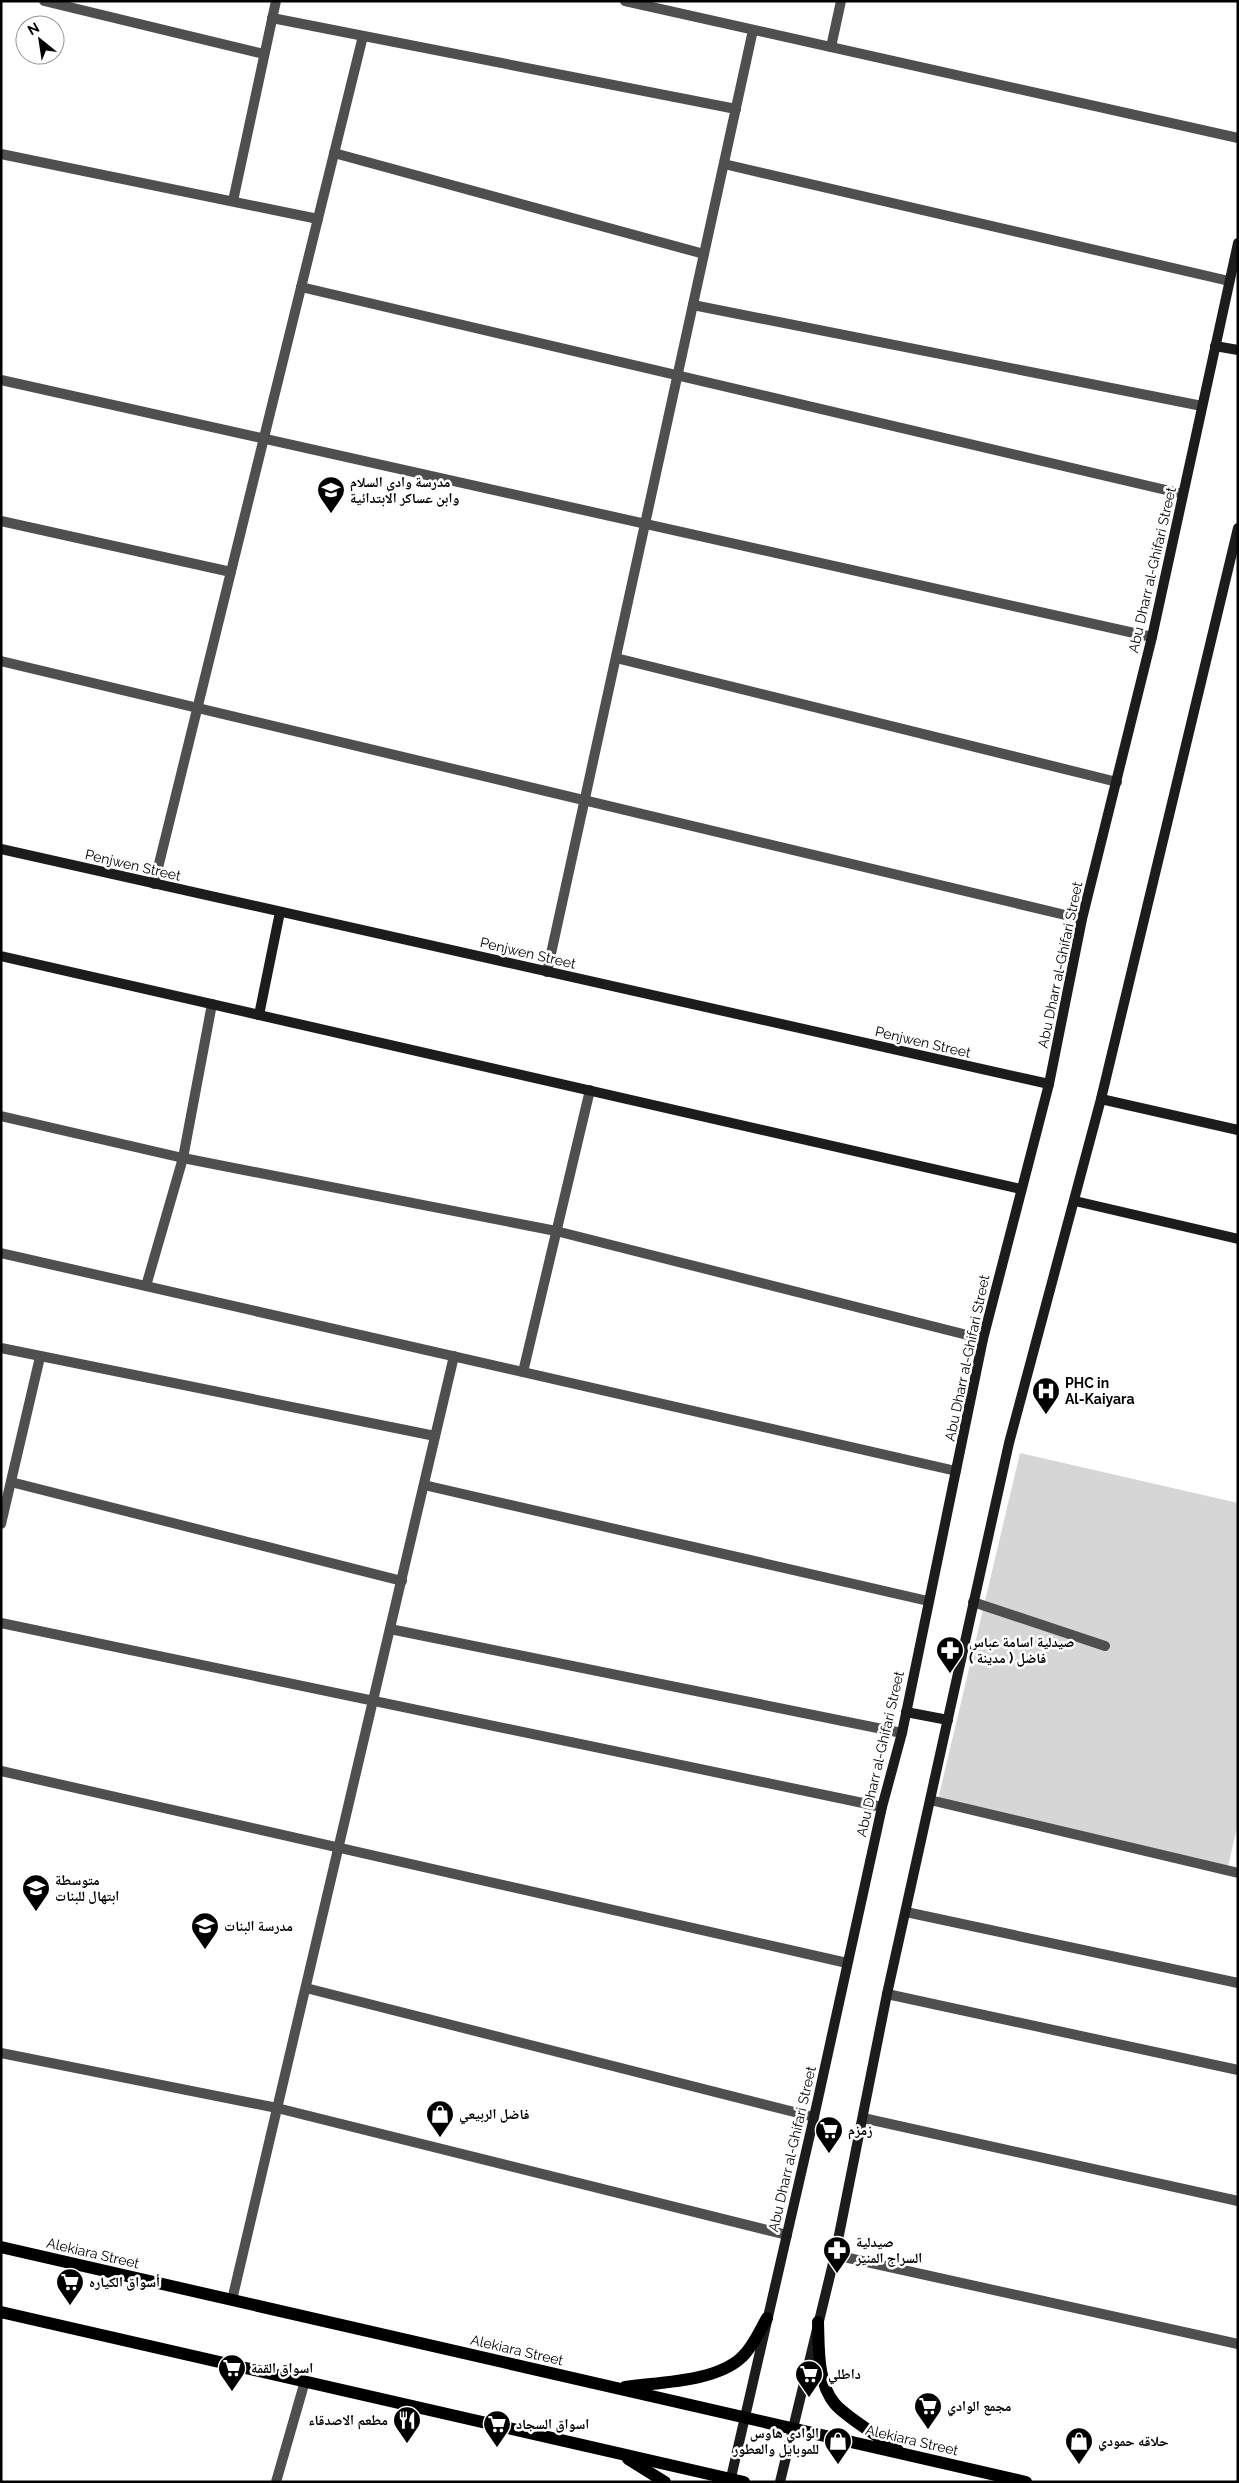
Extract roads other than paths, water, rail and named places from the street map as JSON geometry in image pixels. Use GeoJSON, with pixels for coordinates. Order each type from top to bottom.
{"type":"FeatureCollection","features":[{"type":"Feature","properties":{"kind":"main road","name":"Abu Dharr al-Ghifari Street"},"geometry":{"type":"LineString","coordinates":[[730,2480],[814,2117],[882,1807],[902,1733],[983,1339],[1049,1084],[1082,919],[1152,637],[1238,243]]}},
{"type":"Feature","properties":{"kind":"main road"},"geometry":{"type":"LineString","coordinates":[[1215,346],[1238,350]]}},
{"type":"Feature","properties":{"kind":"main road"},"geometry":{"type":"LineString","coordinates":[[780,2482],[835,2255],[887,1994],[1009,1443],[1101,1099],[1238,528]]}},
{"type":"Feature","properties":{"kind":"main road","name":"Penjwen Street"},"geometry":{"type":"LineString","coordinates":[[1,849],[1049,1084]]}},
{"type":"Feature","properties":{"kind":"main road"},"geometry":{"type":"LineString","coordinates":[[259,1015],[280,912]]}},
{"type":"Feature","properties":{"kind":"main road"},"geometry":{"type":"LineString","coordinates":[[1,956],[1021,1189]]}},
{"type":"Feature","properties":{"kind":"main road"},"geometry":{"type":"LineString","coordinates":[[1101,1099],[1238,1130]]}},
{"type":"Feature","properties":{"kind":"main road"},"geometry":{"type":"LineString","coordinates":[[1075,1201],[1238,1239]]}},
{"type":"Feature","properties":{"kind":"main road"},"geometry":{"type":"LineString","coordinates":[[906,1712],[948,1720]]}},
{"type":"Feature","properties":{"kind":"main road","name":"Alekiara Street"},"geometry":{"type":"LineString","coordinates":[[1,2247],[1026,2482]]}},
{"type":"Feature","properties":{"kind":"main road"},"geometry":{"type":"LineString","coordinates":[[1,2312],[744,2482]]}},
{"type":"Feature","properties":{"kind":"main road"},"geometry":{"type":"LineString","coordinates":[[616,2388],[700,2377],[724,2370],[743,2356],[767,2318]]}},
{"type":"Feature","properties":{"kind":"main road"},"geometry":{"type":"LineString","coordinates":[[818,2322],[820,2358],[825,2385],[835,2404],[903,2454]]}},
{"type":"Feature","properties":{"kind":"main road"},"geometry":{"type":"LineString","coordinates":[[618,2453],[665,2482]]}},
{"type":"Feature","properties":{"kind":"street"},"geometry":{"type":"LineString","coordinates":[[44,1],[264,54]]}},
{"type":"Feature","properties":{"kind":"street"},"geometry":{"type":"LineString","coordinates":[[233,201],[276,1]]}},
{"type":"Feature","properties":{"kind":"street"},"geometry":{"type":"LineString","coordinates":[[624,1],[1238,138]]}},
{"type":"Feature","properties":{"kind":"street"},"geometry":{"type":"LineString","coordinates":[[831,47],[841,1]]}},
{"type":"Feature","properties":{"kind":"street"},"geometry":{"type":"LineString","coordinates":[[272,18],[736,109]]}},
{"type":"Feature","properties":{"kind":"street"},"geometry":{"type":"LineString","coordinates":[[547,972],[753,30]]}},
{"type":"Feature","properties":{"kind":"street"},"geometry":{"type":"LineString","coordinates":[[154,884],[363,36]]}},
{"type":"Feature","properties":{"kind":"street"},"geometry":{"type":"LineString","coordinates":[[334,153],[704,254]]}},
{"type":"Feature","properties":{"kind":"street"},"geometry":{"type":"LineString","coordinates":[[1,154],[318,219]]}},
{"type":"Feature","properties":{"kind":"street"},"geometry":{"type":"LineString","coordinates":[[724,164],[1229,281]]}},
{"type":"Feature","properties":{"kind":"street"},"geometry":{"type":"LineString","coordinates":[[301,286],[1183,494]]}},
{"type":"Feature","properties":{"kind":"street"},"geometry":{"type":"LineString","coordinates":[[693,305],[1202,406]]}},
{"type":"Feature","properties":{"kind":"street"},"geometry":{"type":"LineString","coordinates":[[1,380],[1152,637]]}},
{"type":"Feature","properties":{"kind":"street"},"geometry":{"type":"LineString","coordinates":[[1,521],[230,572]]}},
{"type":"Feature","properties":{"kind":"street"},"geometry":{"type":"LineString","coordinates":[[616,658],[1117,782]]}},
{"type":"Feature","properties":{"kind":"street"},"geometry":{"type":"LineString","coordinates":[[1,661],[1082,919]]}},
{"type":"Feature","properties":{"kind":"street"},"geometry":{"type":"LineString","coordinates":[[146,1286],[183,1158],[212,1004]]}},
{"type":"Feature","properties":{"kind":"street"},"geometry":{"type":"LineString","coordinates":[[523,1372],[590,1090]]}},
{"type":"Feature","properties":{"kind":"street"},"geometry":{"type":"LineString","coordinates":[[1,1116],[183,1158],[556,1231],[983,1339]]}},
{"type":"Feature","properties":{"kind":"street"},"geometry":{"type":"LineString","coordinates":[[1,1253],[956,1471]]}},
{"type":"Feature","properties":{"kind":"street"},"geometry":{"type":"LineString","coordinates":[[1,1348],[435,1436]]}},
{"type":"Feature","properties":{"kind":"street"},"geometry":{"type":"LineString","coordinates":[[232,2300],[454,1356]]}},
{"type":"Feature","properties":{"kind":"street"},"geometry":{"type":"LineString","coordinates":[[1,1524],[40,1357]]}},
{"type":"Feature","properties":{"kind":"street"},"geometry":{"type":"LineString","coordinates":[[11,1482],[402,1581]]}},
{"type":"Feature","properties":{"kind":"street"},"geometry":{"type":"LineString","coordinates":[[424,1485],[928,1601]]}},
{"type":"Feature","properties":{"kind":"street"},"geometry":{"type":"LineString","coordinates":[[973,1602],[1105,1646]]}},
{"type":"Feature","properties":{"kind":"street"},"geometry":{"type":"LineString","coordinates":[[1,1623],[882,1807]]}},
{"type":"Feature","properties":{"kind":"street"},"geometry":{"type":"LineString","coordinates":[[390,1629],[902,1733]]}},
{"type":"Feature","properties":{"kind":"street"},"geometry":{"type":"LineString","coordinates":[[1,1771],[847,1963]]}},
{"type":"Feature","properties":{"kind":"street"},"geometry":{"type":"LineString","coordinates":[[930,1800],[1238,1873]]}},
{"type":"Feature","properties":{"kind":"street"},"geometry":{"type":"LineString","coordinates":[[906,1912],[1238,1983]]}},
{"type":"Feature","properties":{"kind":"street"},"geometry":{"type":"LineString","coordinates":[[306,1988],[814,2117]]}},
{"type":"Feature","properties":{"kind":"street"},"geometry":{"type":"LineString","coordinates":[[887,1994],[1238,2070]]}},
{"type":"Feature","properties":{"kind":"street"},"geometry":{"type":"LineString","coordinates":[[1,2053],[277,2108],[787,2235]]}},
{"type":"Feature","properties":{"kind":"street"},"geometry":{"type":"LineString","coordinates":[[863,2118],[1238,2201]]}},
{"type":"Feature","properties":{"kind":"street"},"geometry":{"type":"LineString","coordinates":[[835,2255],[1238,2344]]}},
{"type":"Feature","properties":{"kind":"street"},"geometry":{"type":"LineString","coordinates":[[276,2482],[305,2381]]}},
{"type":"Feature","properties":{"kind":"place","name":"مدرسة وادي السلام وابن عساكر الابتدائية"},"geometry":{"type":"Point","coordinates":[331,514]}},
{"type":"Feature","properties":{"kind":"place","name":"PHC in Al-Kaiyara"},"geometry":{"type":"Point","coordinates":[1046,1415]}},
{"type":"Feature","properties":{"kind":"place","name":"صيدلية اسامة عباس فاضل ( مدينة )"},"geometry":{"type":"Point","coordinates":[950,1674]}},
{"type":"Feature","properties":{"kind":"place","name":"متوسطة ابتهال للبنات"},"geometry":{"type":"Point","coordinates":[36,1912]}},
{"type":"Feature","properties":{"kind":"place","name":"مدرسة البنات"},"geometry":{"type":"Point","coordinates":[205,1950]}},
{"type":"Feature","properties":{"kind":"place","name":"فاضل الربيعي"},"geometry":{"type":"Point","coordinates":[440,2138]}},
{"type":"Feature","properties":{"kind":"place","name":"زمزم"},"geometry":{"type":"Point","coordinates":[829,2154]}},
{"type":"Feature","properties":{"kind":"place","name":"صيدلية السراج المنير"},"geometry":{"type":"Point","coordinates":[837,2274]}},
{"type":"Feature","properties":{"kind":"place","name":"أسواق الكياره"},"geometry":{"type":"Point","coordinates":[70,2306]}},
{"type":"Feature","properties":{"kind":"place","name":"اسواق القمة"},"geometry":{"type":"Point","coordinates":[232,2392]}},
{"type":"Feature","properties":{"kind":"place","name":"داطلي"},"geometry":{"type":"Point","coordinates":[809,2398]}},
{"type":"Feature","properties":{"kind":"place","name":"مجمع الوادي"},"geometry":{"type":"Point","coordinates":[928,2430]}},
{"type":"Feature","properties":{"kind":"place","name":"مطعم الاصدقاء"},"geometry":{"type":"Point","coordinates":[407,2444]}},
{"type":"Feature","properties":{"kind":"place","name":"اسواق السجاد"},"geometry":{"type":"Point","coordinates":[497,2448]}},
{"type":"Feature","properties":{"kind":"place","name":"الوادي هاوس للموبايل والعطور"},"geometry":{"type":"Point","coordinates":[838,2465]}},
{"type":"Feature","properties":{"kind":"place","name":"حلاقه حمودي"},"geometry":{"type":"Point","coordinates":[1079,2465]}}]}
